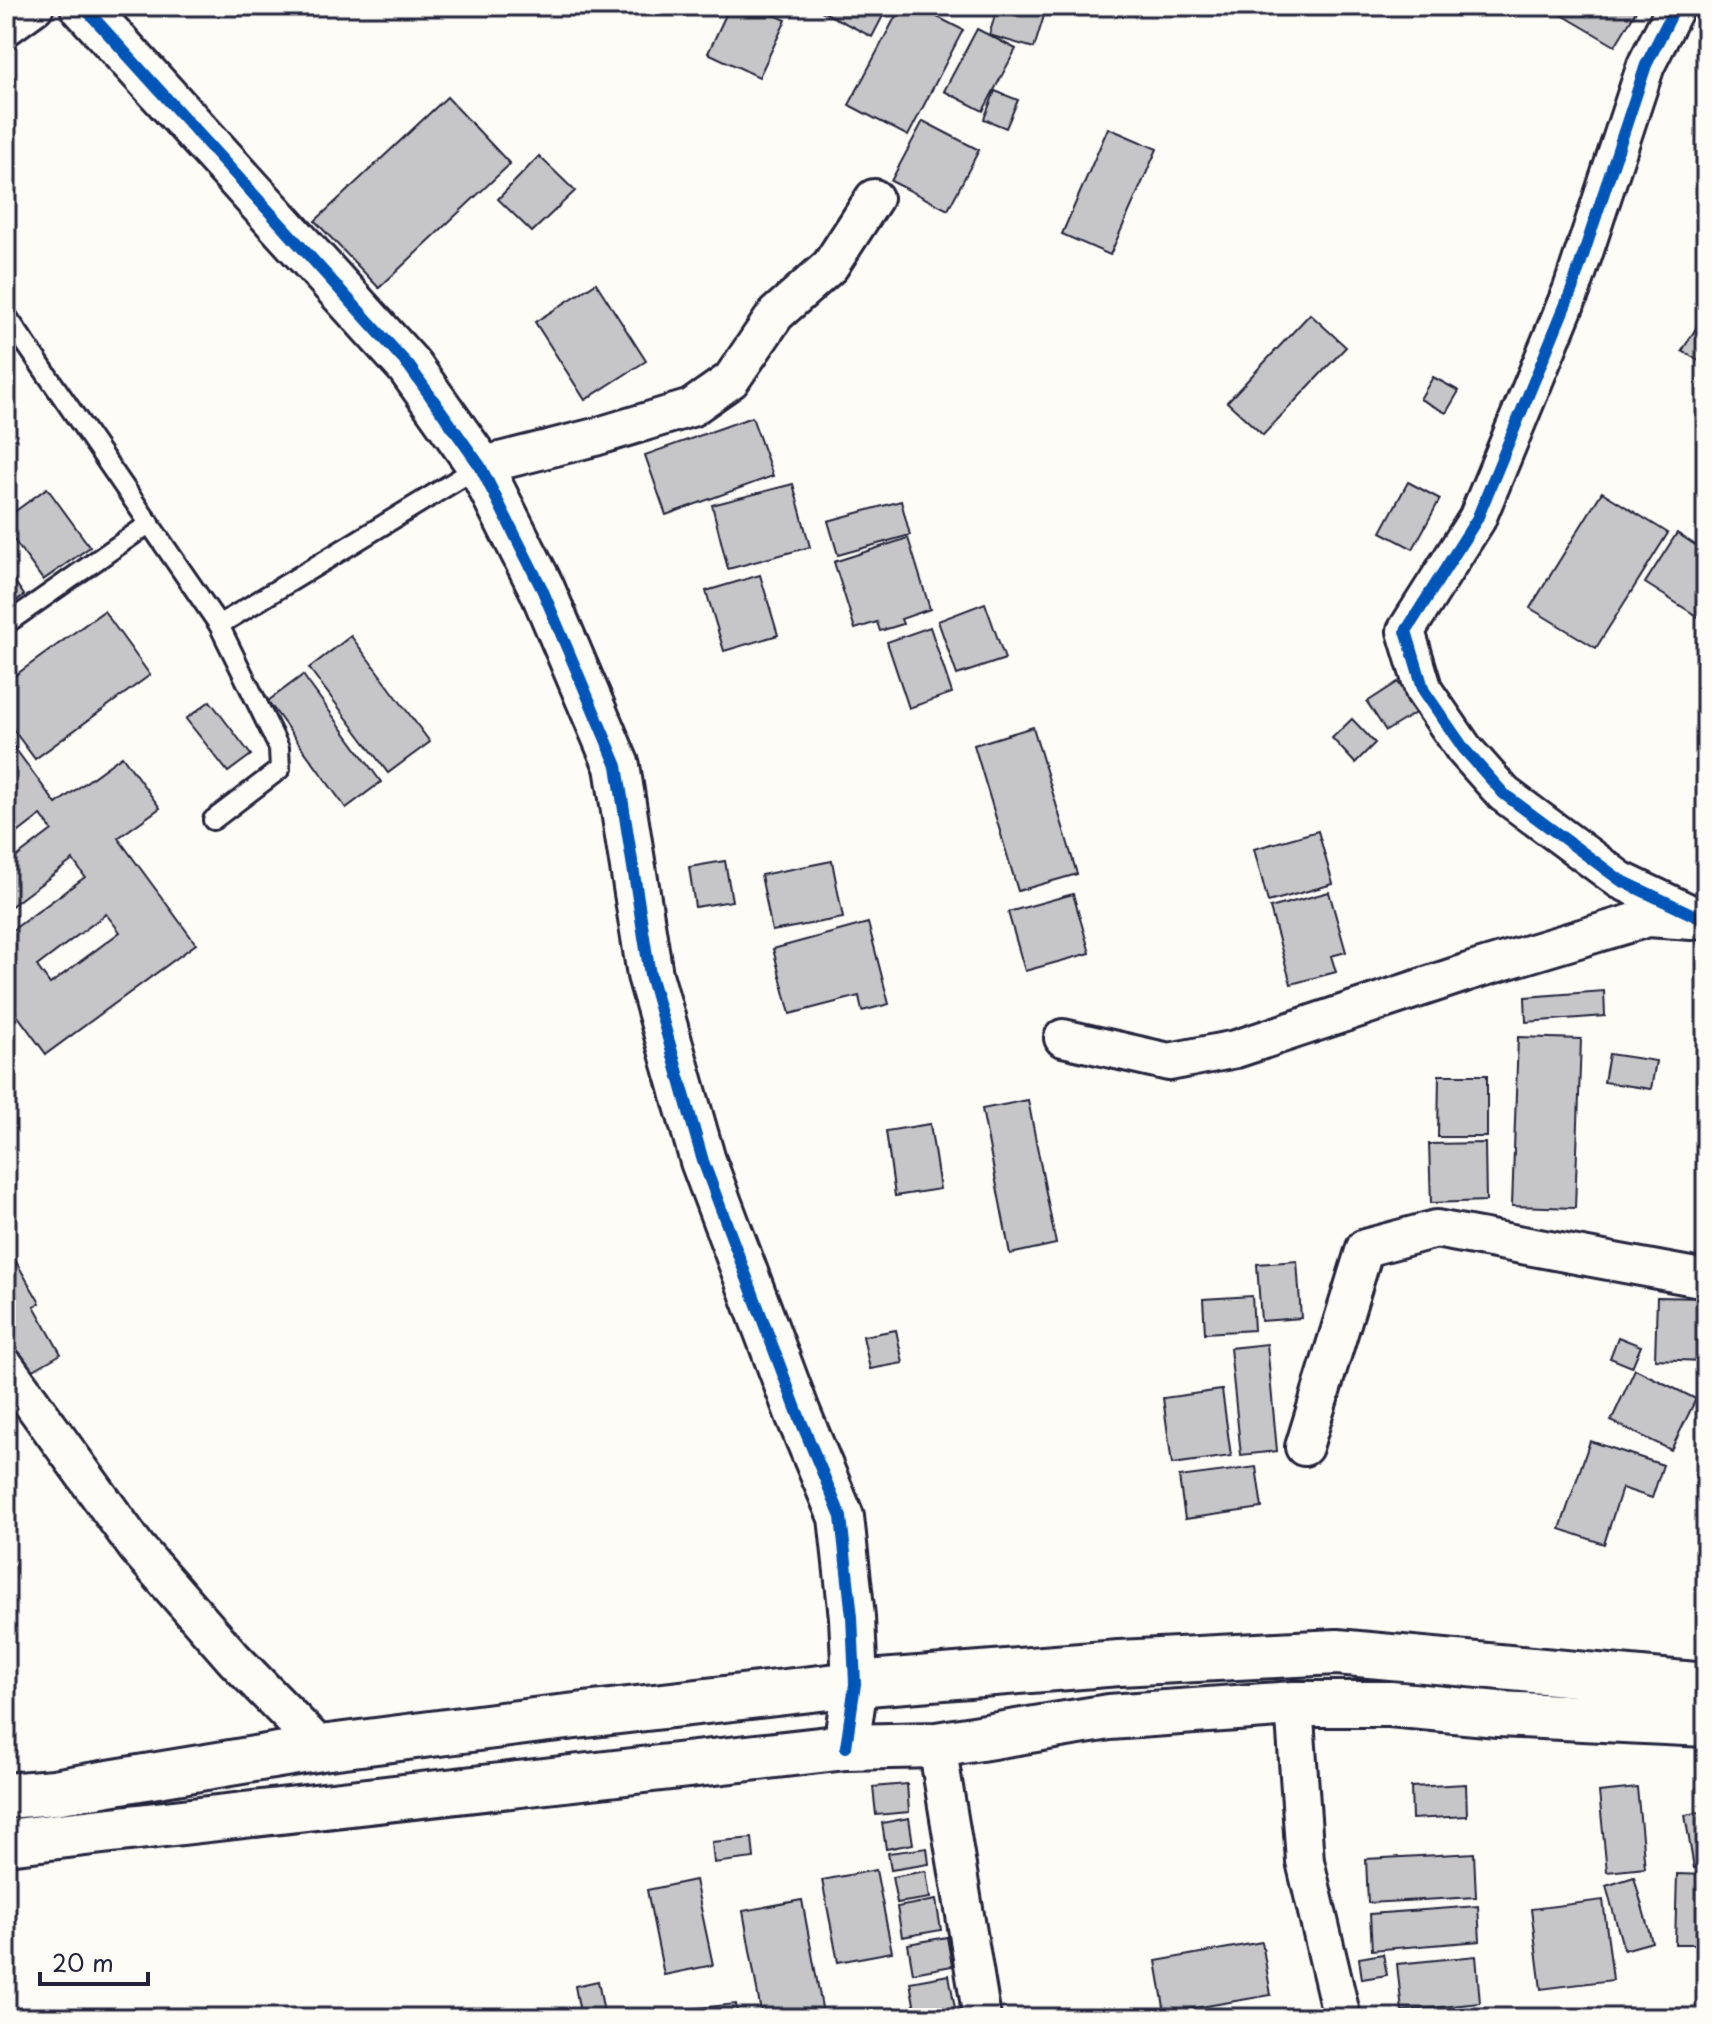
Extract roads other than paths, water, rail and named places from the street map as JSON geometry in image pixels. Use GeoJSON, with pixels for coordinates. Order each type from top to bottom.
{"type":"FeatureCollection","features":[{"type":"Feature","properties":{"kind":"main road"},"geometry":{"type":"LineString","coordinates":[[83,6],[409,366],[480,466],[542,589],[617,766],[650,975],[703,1161],[798,1414],[841,1517],[852,1617],[855,1684],[846,1747]]}},
{"type":"Feature","properties":{"kind":"main road"},"geometry":{"type":"LineString","coordinates":[[6,1796],[54,1792],[321,1748],[855,1684],[1119,1663],[1337,1652],[1706,1686]]}},
{"type":"Feature","properties":{"kind":"main road"},"geometry":{"type":"LineString","coordinates":[[6,1842],[846,1747],[937,1745],[1109,1717],[1294,1704],[1390,1704],[1498,1714],[1706,1724]]}},
{"type":"Feature","properties":{"kind":"street"},"geometry":{"type":"LineString","coordinates":[[6,27],[35,6]]}},
{"type":"Feature","properties":{"kind":"street"},"geometry":{"type":"LineString","coordinates":[[1676,6],[1646,65],[1572,289],[1477,519],[1406,631],[1424,691],[1464,749],[1504,794],[1620,880],[1706,921]]}},
{"type":"Feature","properties":{"kind":"street"},"geometry":{"type":"LineString","coordinates":[[480,466],[691,408],[731,380],[776,314],[830,266],[874,198]]}},
{"type":"Feature","properties":{"kind":"street"},"geometry":{"type":"LineString","coordinates":[[1063,1038],[1169,1062],[1236,1049],[1468,972],[1648,918],[1706,921]]}},
{"type":"Feature","properties":{"kind":"street"},"geometry":{"type":"LineString","coordinates":[[1304,1447],[1365,1248],[1436,1229],[1706,1279]]}},
{"type":"Feature","properties":{"kind":"street"},"geometry":{"type":"LineString","coordinates":[[6,1367],[137,1548],[234,1659],[321,1748]]}},
{"type":"Feature","properties":{"kind":"street"},"geometry":{"type":"LineString","coordinates":[[1294,1704],[1305,1861],[1342,2018]]}},
{"type":"Feature","properties":{"kind":"street"},"geometry":{"type":"LineString","coordinates":[[937,1745],[982,2018]]}},
{"type":"Feature","properties":{"kind":"lane"},"geometry":{"type":"LineString","coordinates":[[6,315],[219,625],[279,748],[280,769],[213,820]]}},
{"type":"Feature","properties":{"kind":"lane"},"geometry":{"type":"LineString","coordinates":[[219,625],[480,466]]}},
{"type":"Feature","properties":{"kind":"lane"},"geometry":{"type":"LineString","coordinates":[[6,624],[150,523]]}}]}
